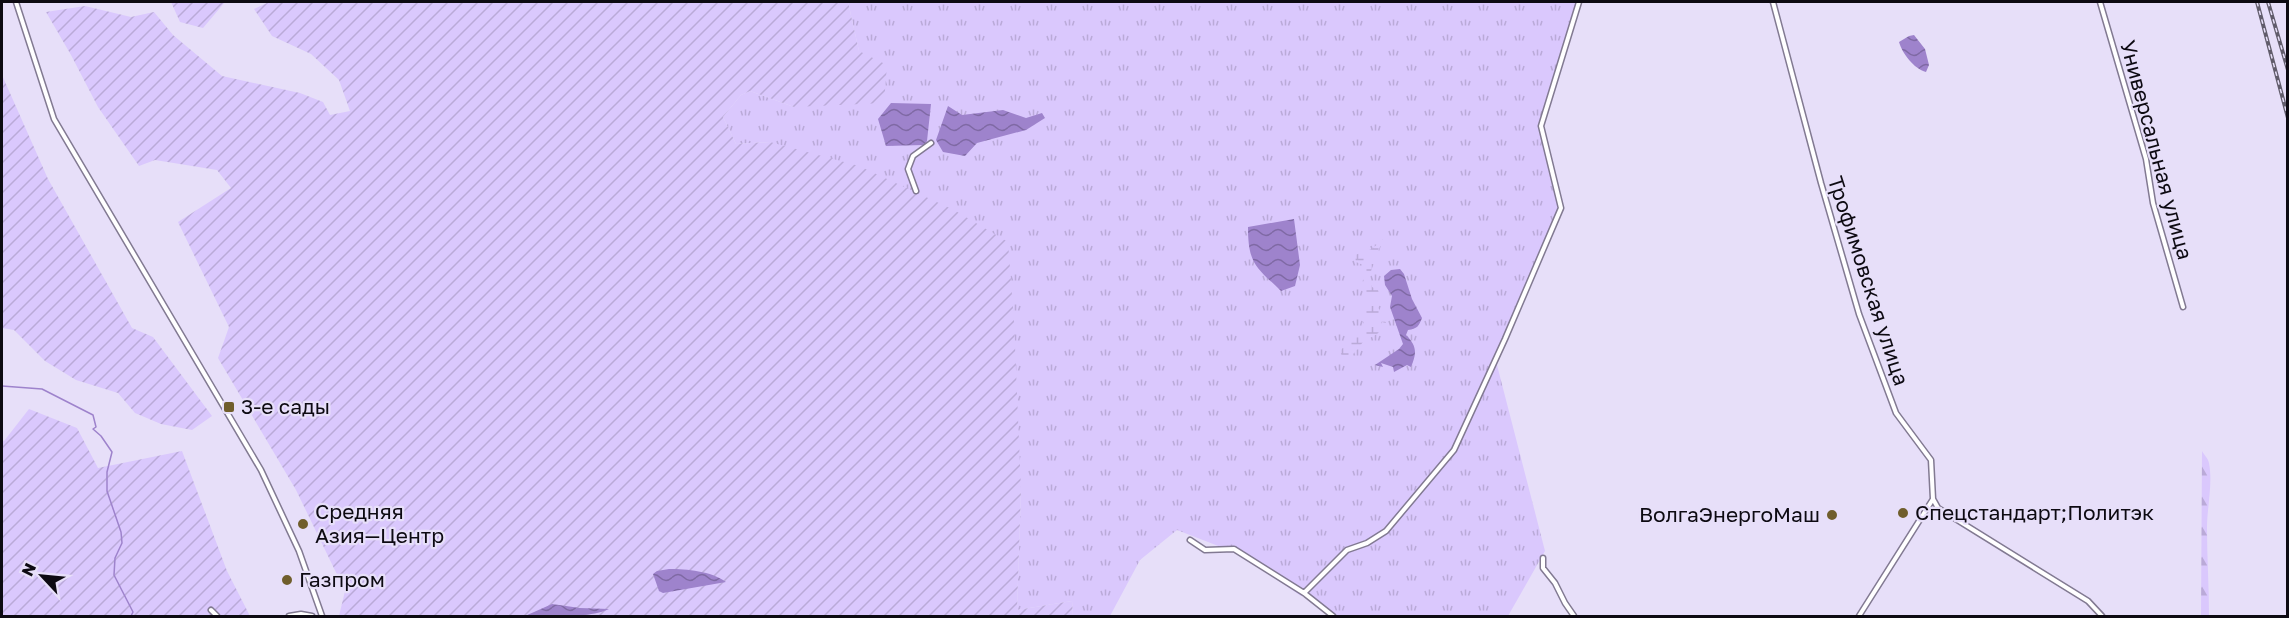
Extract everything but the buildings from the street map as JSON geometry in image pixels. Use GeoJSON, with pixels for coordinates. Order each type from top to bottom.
{"type":"FeatureCollection","features":[{"type":"Feature","properties":{"kind":"street"},"geometry":{"type":"LineString","coordinates":[[16,2],[54,119],[261,470],[299,551],[322,616]]}},
{"type":"Feature","properties":{"kind":"street"},"geometry":{"type":"LineString","coordinates":[[1304,593],[1347,550],[1367,543],[1386,531],[1454,450],[1561,208],[1541,126],[1579,2]]}},
{"type":"Feature","properties":{"kind":"street","name":"Трофимовская улица"},"geometry":{"type":"LineString","coordinates":[[1773,2],[1821,183],[1859,314],[1896,413],[1933,464],[1933,499]]}},
{"type":"Feature","properties":{"kind":"street","name":"Универсальная улица"},"geometry":{"type":"LineString","coordinates":[[2100,2],[2146,159],[2153,203],[2183,307]]}},
{"type":"Feature","properties":{"kind":"street"},"geometry":{"type":"LineString","coordinates":[[916,191],[908,169],[913,156],[931,142]]}},
{"type":"Feature","properties":{"kind":"street"},"geometry":{"type":"LineString","coordinates":[[1859,616],[1933,499],[1938,508],[2088,601],[2102,616]]}},
{"type":"Feature","properties":{"kind":"street"},"geometry":{"type":"LineString","coordinates":[[1191,540],[1205,550],[1234,549],[1304,593],[1333,616]]}},
{"type":"Feature","properties":{"kind":"street"},"geometry":{"type":"LineString","coordinates":[[1543,558],[1543,568],[1555,583],[1564,603],[1575,616]]}},
{"type":"Feature","properties":{"kind":"street"},"geometry":{"type":"LineString","coordinates":[[211,610],[217,616]]}},
{"type":"Feature","properties":{"kind":"street"},"geometry":{"type":"LineString","coordinates":[[289,616],[301,614],[312,616]]}},
{"type":"Feature","properties":{"kind":"green space"},"geometry":{"type":"Polygon","coordinates":[[[171,2],[225,2],[203,28],[180,22],[171,2]]]}},
{"type":"Feature","properties":{"kind":"green space"},"geometry":{"type":"Polygon","coordinates":[[[269,2],[848,2],[859,51],[887,65],[884,103],[794,107],[750,91],[741,95],[723,117],[736,144],[770,142],[859,166],[954,210],[1008,242],[1014,322],[1021,490],[1017,610],[1072,601],[1073,616],[339,616],[345,591],[296,490],[218,358],[229,327],[178,222],[231,188],[217,170],[155,160],[139,166],[98,107],[46,12],[85,6],[131,17],[154,12],[173,35],[222,76],[300,93],[323,102],[330,115],[350,111],[339,80],[311,54],[272,36],[254,9],[269,2]]]}},
{"type":"Feature","properties":{"kind":"green space"},"geometry":{"type":"Polygon","coordinates":[[[848,2],[1579,2],[1541,126],[1561,208],[1494,363],[1497,365],[1545,551],[1508,616],[1333,616],[1304,593],[1301,596],[1239,554],[1177,530],[1140,560],[1110,616],[1073,616],[1072,601],[1017,610],[1021,490],[770,142],[736,144],[723,117],[741,95],[750,91],[794,107],[859,51],[848,2]]]}},
{"type":"Feature","properties":{"kind":"green space"},"geometry":{"type":"Polygon","coordinates":[[[2,75],[48,179],[132,328],[153,337],[212,416],[192,430],[161,424],[135,413],[118,393],[76,380],[45,361],[14,330],[2,328],[2,75]]]}},
{"type":"Feature","properties":{"kind":"green space"},"geometry":{"type":"Polygon","coordinates":[[[1383,239],[1370,279],[1372,287],[1378,290],[1382,298],[1377,305],[1386,323],[1382,322],[1382,331],[1363,342],[1345,364],[1340,351],[1362,328],[1367,304],[1361,286],[1365,274],[1363,265],[1356,262],[1355,255],[1372,249],[1383,239]]]}},
{"type":"Feature","properties":{"kind":"green space"},"geometry":{"type":"Polygon","coordinates":[[[29,409],[77,428],[98,468],[182,451],[227,571],[250,616],[2,616],[2,440],[4,441],[29,409]]]}},
{"type":"Feature","properties":{"kind":"green space"},"geometry":{"type":"Polygon","coordinates":[[[2202,451],[2208,461],[2210,471],[2207,528],[2209,616],[2201,616],[2202,451]]]}},
{"type":"Feature","properties":{"kind":"water"},"geometry":{"type":"Polygon","coordinates":[[[1914,35],[1925,49],[1929,65],[1926,72],[1917,68],[1909,60],[1899,42],[1914,35]]]}},
{"type":"Feature","properties":{"kind":"water"},"geometry":{"type":"Polygon","coordinates":[[[891,103],[931,104],[927,141],[924,145],[886,146],[878,119],[891,103]]]}},
{"type":"Feature","properties":{"kind":"water"},"geometry":{"type":"Polygon","coordinates":[[[948,106],[962,115],[1003,110],[1026,118],[1042,113],[1045,118],[1026,130],[977,143],[965,156],[943,152],[936,140],[948,106]]]}},
{"type":"Feature","properties":{"kind":"water"},"geometry":{"type":"Polygon","coordinates":[[[1294,219],[1300,265],[1295,286],[1281,291],[1255,264],[1248,239],[1248,227],[1294,219]]]}},
{"type":"Feature","properties":{"kind":"water"},"geometry":{"type":"Polygon","coordinates":[[[1400,269],[1422,318],[1417,327],[1408,330],[1406,335],[1415,350],[1411,367],[1407,365],[1394,372],[1393,367],[1381,363],[1383,367],[1375,365],[1403,344],[1390,307],[1392,296],[1385,285],[1384,276],[1391,270],[1400,269]]]}},
{"type":"Feature","properties":{"kind":"water"},"geometry":{"type":"Polygon","coordinates":[[[669,569],[706,573],[726,582],[663,593],[659,591],[653,574],[669,569]]]}},
{"type":"Feature","properties":{"kind":"water"},"geometry":{"type":"Polygon","coordinates":[[[552,604],[609,609],[592,614],[557,617],[525,616],[552,604]]]}},
{"type":"Feature","properties":{"kind":"waterway"},"geometry":{"type":"LineString","coordinates":[[2,386],[42,389],[93,415],[96,427],[93,429],[112,452],[107,472],[107,491],[121,532],[122,543],[115,558],[114,575],[133,612],[131,616]]}},
{"type":"Feature","properties":{"kind":"railway"},"geometry":{"type":"LineString","coordinates":[[2257,2],[2288,118]]}},
{"type":"Feature","properties":{"kind":"railway"},"geometry":{"type":"LineString","coordinates":[[2268,2],[2288,70]]}},
{"type":"Feature","properties":{"kind":"place","name":"3-е сады"},"geometry":{"type":"Point","coordinates":[229,407]}},
{"type":"Feature","properties":{"kind":"place","name":"Спецстандарт;Политэк"},"geometry":{"type":"Point","coordinates":[1903,513]}},
{"type":"Feature","properties":{"kind":"place","name":"ВолгаЭнергоМаш"},"geometry":{"type":"Point","coordinates":[1832,515]}},
{"type":"Feature","properties":{"kind":"place","name":"Средняя Азия—Центр"},"geometry":{"type":"Point","coordinates":[303,524]}},
{"type":"Feature","properties":{"kind":"place","name":"Газпром"},"geometry":{"type":"Point","coordinates":[287,580]}}]}
